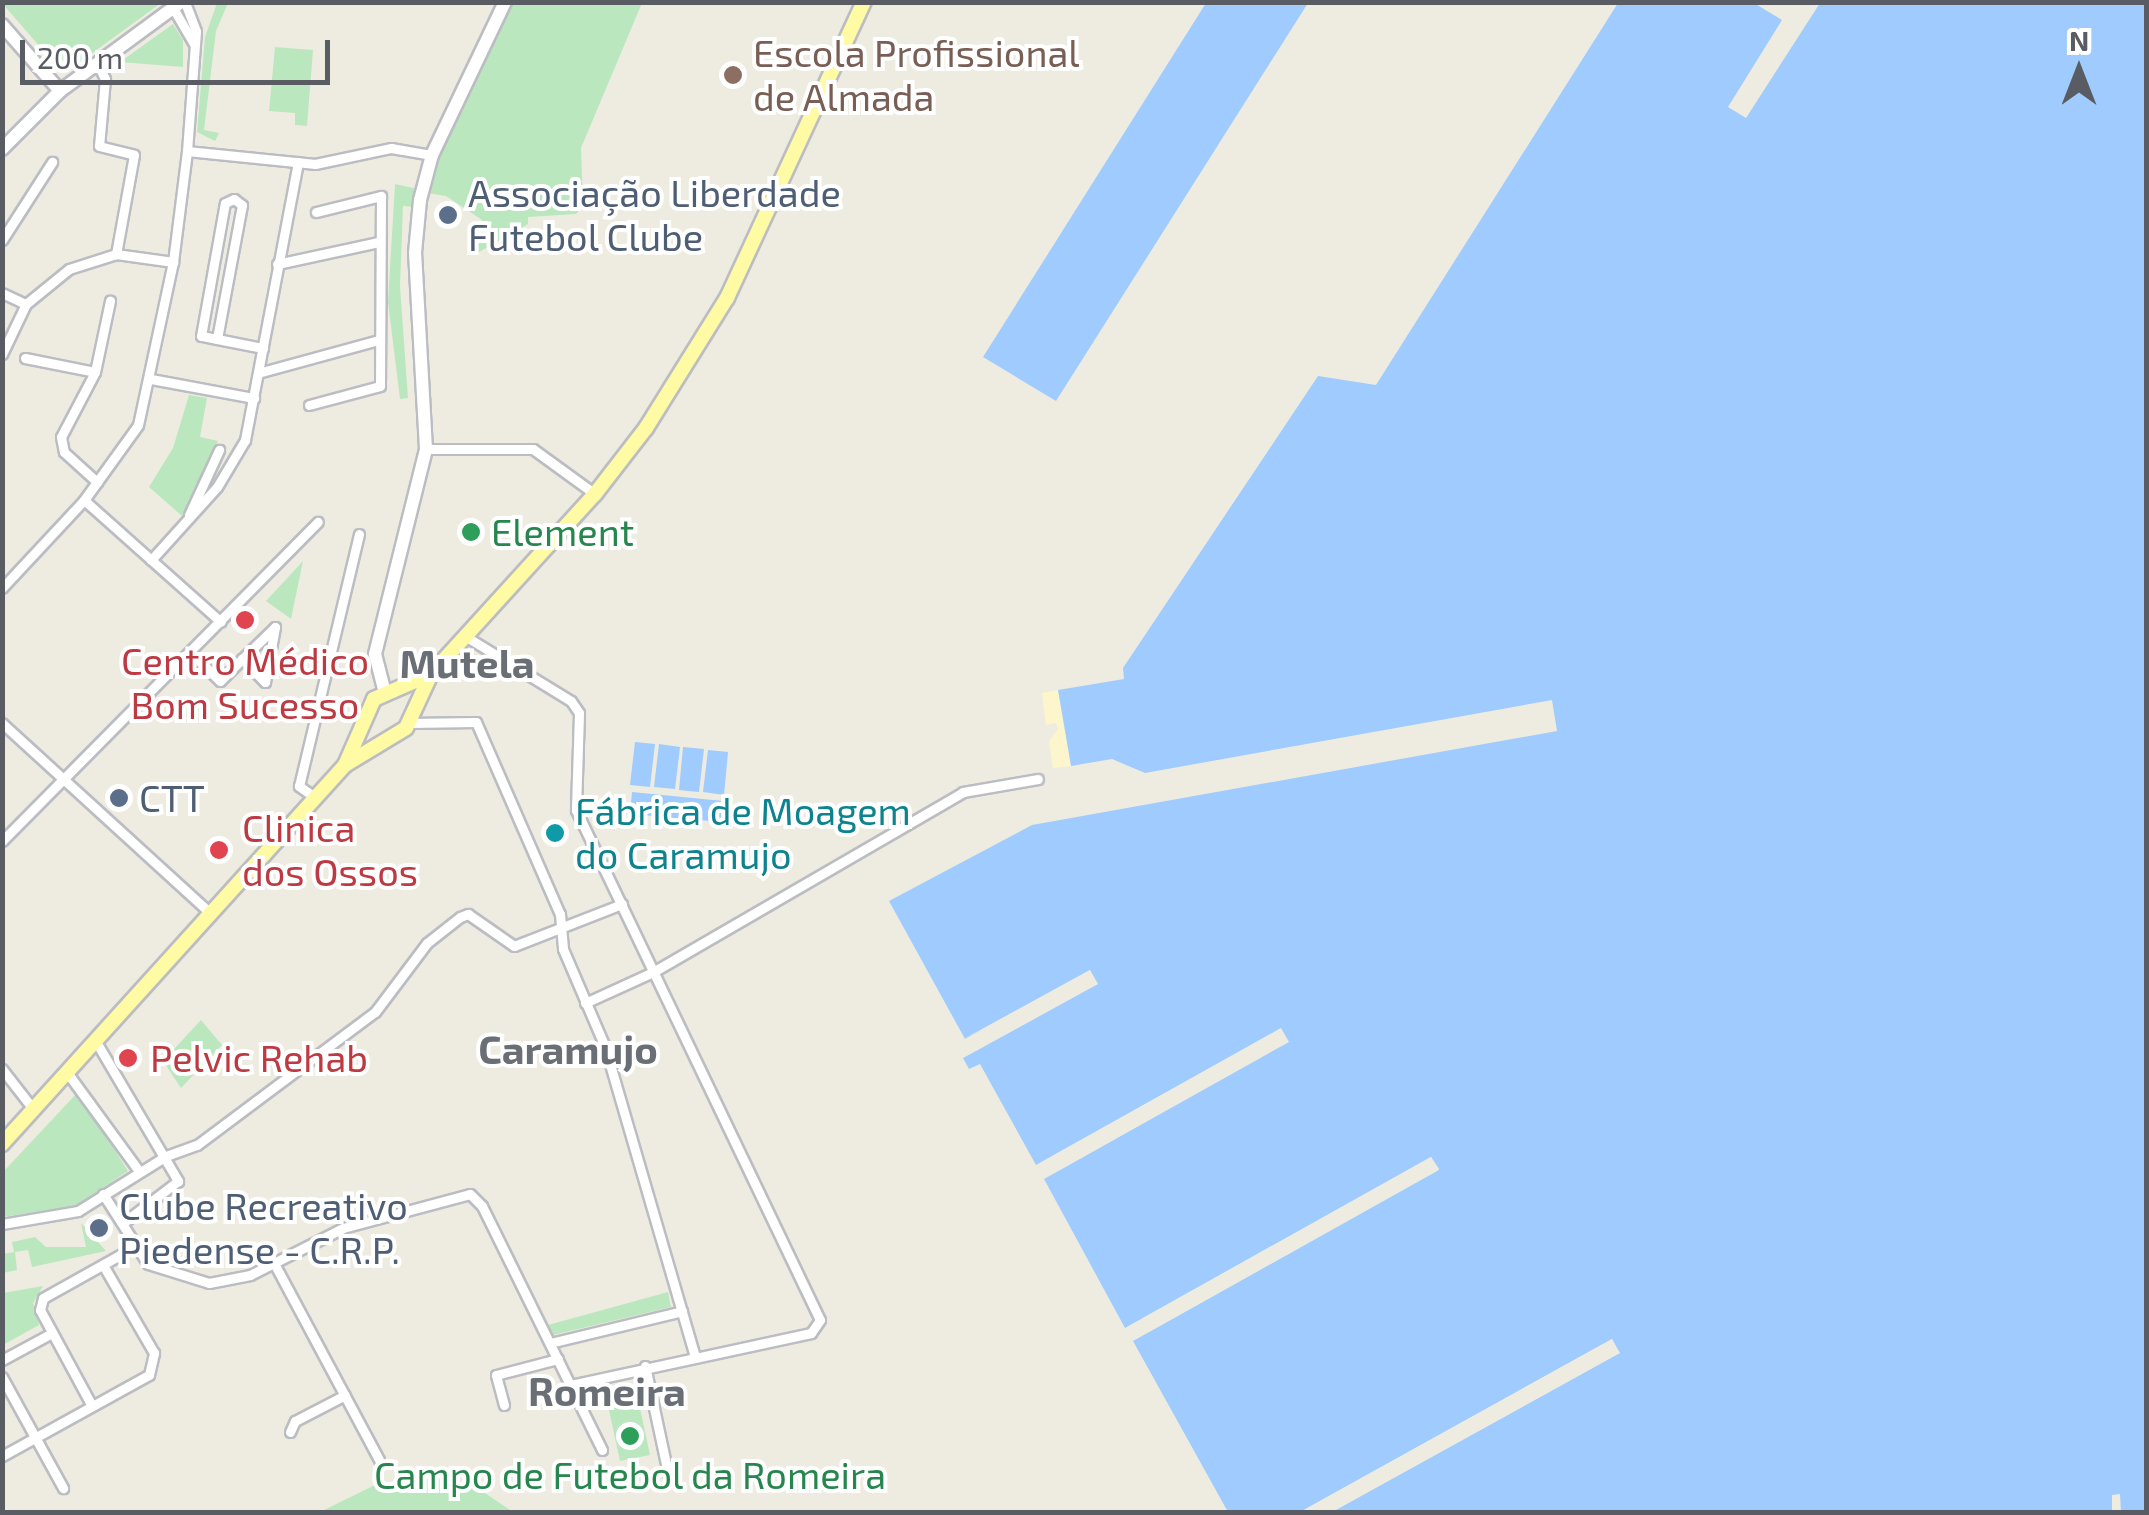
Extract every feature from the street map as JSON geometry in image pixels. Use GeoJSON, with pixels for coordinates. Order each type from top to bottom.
{"type":"FeatureCollection","features":[{"type":"Feature","properties":{"kind":"main road"},"geometry":{"type":"LineString","coordinates":[[2,1144],[346,764],[410,721],[431,674],[595,494],[664,401],[727,298],[864,2]]}},
{"type":"Feature","properties":{"kind":"main road"},"geometry":{"type":"LineString","coordinates":[[346,764],[368,709],[388,693],[431,674]]}},
{"type":"Feature","properties":{"kind":"main road"},"geometry":{"type":"LineString","coordinates":[[388,693],[406,700],[410,721]]}},
{"type":"Feature","properties":{"kind":"main road"},"geometry":{"type":"LineString","coordinates":[[368,709],[375,730],[391,736]]}},
{"type":"Feature","properties":{"kind":"street"},"geometry":{"type":"LineString","coordinates":[[388,693],[375,654],[426,449],[415,253],[432,154],[505,2]]}},
{"type":"Feature","properties":{"kind":"street"},"geometry":{"type":"LineString","coordinates":[[2,149],[60,91],[180,4],[194,44],[187,151],[173,262],[138,425],[84,500],[2,588]]}},
{"type":"Feature","properties":{"kind":"street"},"geometry":{"type":"LineString","coordinates":[[2,24],[60,91]]}},
{"type":"Feature","properties":{"kind":"street"},"geometry":{"type":"LineString","coordinates":[[98,64],[105,80],[100,146],[134,155],[116,254]]}},
{"type":"Feature","properties":{"kind":"street"},"geometry":{"type":"LineString","coordinates":[[187,151],[298,162],[344,160],[391,148],[432,154]]}},
{"type":"Feature","properties":{"kind":"street"},"geometry":{"type":"LineString","coordinates":[[2,240],[52,162]]}},
{"type":"Feature","properties":{"kind":"street"},"geometry":{"type":"LineString","coordinates":[[151,560],[188,520],[246,440],[298,162]]}},
{"type":"Feature","properties":{"kind":"street"},"geometry":{"type":"LineString","coordinates":[[309,405],[380,386],[381,196],[316,212]]}},
{"type":"Feature","properties":{"kind":"street"},"geometry":{"type":"LineString","coordinates":[[217,338],[242,205],[234,199],[225,203],[201,336],[262,348]]}},
{"type":"Feature","properties":{"kind":"street"},"geometry":{"type":"LineString","coordinates":[[278,264],[379,242]]}},
{"type":"Feature","properties":{"kind":"street"},"geometry":{"type":"LineString","coordinates":[[2,354],[26,304],[70,269],[116,254],[173,262]]}},
{"type":"Feature","properties":{"kind":"street"},"geometry":{"type":"LineString","coordinates":[[2,293],[26,304]]}},
{"type":"Feature","properties":{"kind":"street"},"geometry":{"type":"LineString","coordinates":[[97,482],[64,452],[61,438],[96,372],[110,301]]}},
{"type":"Feature","properties":{"kind":"street"},"geometry":{"type":"LineString","coordinates":[[258,372],[379,340]]}},
{"type":"Feature","properties":{"kind":"street"},"geometry":{"type":"LineString","coordinates":[[25,358],[96,372]]}},
{"type":"Feature","properties":{"kind":"street"},"geometry":{"type":"LineString","coordinates":[[151,378],[254,398]]}},
{"type":"Feature","properties":{"kind":"street"},"geometry":{"type":"LineString","coordinates":[[426,449],[534,449],[595,494]]}},
{"type":"Feature","properties":{"kind":"street"},"geometry":{"type":"LineString","coordinates":[[188,520],[198,485],[219,450]]}},
{"type":"Feature","properties":{"kind":"street"},"geometry":{"type":"LineString","coordinates":[[84,500],[221,622]]}},
{"type":"Feature","properties":{"kind":"street"},"geometry":{"type":"LineString","coordinates":[[2,841],[68,780],[318,522]]}},
{"type":"Feature","properties":{"kind":"street"},"geometry":{"type":"LineString","coordinates":[[316,798],[299,786],[360,534]]}},
{"type":"Feature","properties":{"kind":"street"},"geometry":{"type":"LineString","coordinates":[[191,654],[220,681],[242,659],[275,626],[265,682],[242,659]]}},
{"type":"Feature","properties":{"kind":"street"},"geometry":{"type":"LineString","coordinates":[[465,636],[570,701],[582,732],[576,810],[820,1327],[570,1385]]}},
{"type":"Feature","properties":{"kind":"street"},"geometry":{"type":"LineString","coordinates":[[410,721],[476,722],[561,927],[584,1003],[604,1047],[694,1354]]}},
{"type":"Feature","properties":{"kind":"street"},"geometry":{"type":"LineString","coordinates":[[2,723],[210,913]]}},
{"type":"Feature","properties":{"kind":"street"},"geometry":{"type":"LineString","coordinates":[[584,1003],[653,972],[963,792],[1038,780]]}},
{"type":"Feature","properties":{"kind":"street"},"geometry":{"type":"LineString","coordinates":[[2,1224],[78,1211],[166,1156],[196,1145],[375,1012],[427,943],[460,917],[468,914],[514,946],[622,904]]}},
{"type":"Feature","properties":{"kind":"street"},"geometry":{"type":"LineString","coordinates":[[95,1040],[178,1181],[122,1223]]}},
{"type":"Feature","properties":{"kind":"street"},"geometry":{"type":"LineString","coordinates":[[2,1069],[29,1114]]}},
{"type":"Feature","properties":{"kind":"street"},"geometry":{"type":"LineString","coordinates":[[66,1072],[139,1172]]}},
{"type":"Feature","properties":{"kind":"street"},"geometry":{"type":"LineString","coordinates":[[103,1194],[136,1246],[161,1272],[209,1283],[276,1265],[343,1228],[466,1193],[480,1202],[602,1450]]}},
{"type":"Feature","properties":{"kind":"street"},"geometry":{"type":"LineString","coordinates":[[92,1406],[40,1310],[42,1298],[136,1246]]}},
{"type":"Feature","properties":{"kind":"street"},"geometry":{"type":"LineString","coordinates":[[2,1456],[149,1374],[154,1364],[103,1265]]}},
{"type":"Feature","properties":{"kind":"street"},"geometry":{"type":"LineString","coordinates":[[276,1265],[380,1460]]}},
{"type":"Feature","properties":{"kind":"street"},"geometry":{"type":"LineString","coordinates":[[550,1343],[682,1311]]}},
{"type":"Feature","properties":{"kind":"street"},"geometry":{"type":"LineString","coordinates":[[2,1360],[52,1334]]}},
{"type":"Feature","properties":{"kind":"street"},"geometry":{"type":"LineString","coordinates":[[504,1405],[496,1375],[558,1360]]}},
{"type":"Feature","properties":{"kind":"street"},"geometry":{"type":"LineString","coordinates":[[645,1366],[669,1478]]}},
{"type":"Feature","properties":{"kind":"street"},"geometry":{"type":"LineString","coordinates":[[2,1377],[63,1488]]}},
{"type":"Feature","properties":{"kind":"street"},"geometry":{"type":"LineString","coordinates":[[290,1432],[295,1421],[345,1395]]}},
{"type":"Feature","properties":{"kind":"green space"},"geometry":{"type":"Polygon","coordinates":[[[2,3],[161,3],[76,65],[47,55],[2,3]]]}},
{"type":"Feature","properties":{"kind":"green space"},"geometry":{"type":"Polygon","coordinates":[[[217,3],[228,3],[216,31],[204,130],[219,133],[215,141],[197,132],[205,37],[217,3]]]}},
{"type":"Feature","properties":{"kind":"green space"},"geometry":{"type":"Polygon","coordinates":[[[510,3],[642,3],[581,148],[583,207],[576,214],[528,217],[528,224],[474,255],[482,220],[446,196],[427,193],[441,145],[510,3]]]}},
{"type":"Feature","properties":{"kind":"green space"},"geometry":{"type":"Polygon","coordinates":[[[173,24],[183,40],[183,67],[120,62],[173,24]]]}},
{"type":"Feature","properties":{"kind":"green space"},"geometry":{"type":"Polygon","coordinates":[[[275,47],[313,50],[307,126],[295,125],[295,113],[269,111],[275,47]]]}},
{"type":"Feature","properties":{"kind":"green space"},"geometry":{"type":"Polygon","coordinates":[[[395,184],[418,189],[414,207],[403,206],[400,286],[408,398],[400,399],[388,302],[395,184]]]}},
{"type":"Feature","properties":{"kind":"green space"},"geometry":{"type":"Polygon","coordinates":[[[189,395],[207,398],[200,437],[218,441],[182,516],[149,487],[173,448],[189,395]]]}},
{"type":"Feature","properties":{"kind":"green space"},"geometry":{"type":"Polygon","coordinates":[[[303,561],[291,619],[266,601],[303,561]]]}},
{"type":"Feature","properties":{"kind":"green space"},"geometry":{"type":"Polygon","coordinates":[[[201,1020],[222,1045],[181,1088],[163,1061],[201,1020]]]}},
{"type":"Feature","properties":{"kind":"green space"},"geometry":{"type":"Polygon","coordinates":[[[78,1092],[128,1171],[75,1206],[3,1217],[3,1172],[78,1092]]]}},
{"type":"Feature","properties":{"kind":"green space"},"geometry":{"type":"Polygon","coordinates":[[[81,1223],[106,1251],[32,1267],[28,1250],[15,1252],[17,1270],[3,1273],[3,1254],[14,1252],[12,1242],[35,1237],[46,1247],[86,1247],[81,1223]]]}},
{"type":"Feature","properties":{"kind":"green space"},"geometry":{"type":"Polygon","coordinates":[[[43,1286],[33,1303],[39,1325],[3,1345],[3,1293],[43,1286]]]}},
{"type":"Feature","properties":{"kind":"green space"},"geometry":{"type":"Polygon","coordinates":[[[668,1292],[671,1307],[553,1335],[548,1325],[668,1292]]]}},
{"type":"Feature","properties":{"kind":"green space","name":"Campo de Futebol da Romeira"},"geometry":{"type":"Polygon","coordinates":[[[637,1394],[650,1455],[620,1461],[607,1401],[637,1394]]]}},
{"type":"Feature","properties":{"kind":"green space"},"geometry":{"type":"Polygon","coordinates":[[[437,1478],[482,1491],[513,1512],[320,1512],[377,1484],[437,1478]]]}},
{"type":"Feature","properties":{"kind":"sand"},"geometry":{"type":"Polygon","coordinates":[[[1058,690],[1071,766],[1053,768],[1049,741],[1058,729],[1056,723],[1046,725],[1042,693],[1058,690]]]}},
{"type":"Feature","properties":{"kind":"water"},"geometry":{"type":"Polygon","coordinates":[[[1206,3],[1308,3],[1056,401],[983,357],[1206,3]]]}},
{"type":"Feature","properties":{"kind":"water"},"geometry":{"type":"Polygon","coordinates":[[[1618,3],[1754,3],[1782,20],[1728,107],[1746,118],[1820,3],[2146,3],[2146,1512],[2121,1512],[2120,1494],[2112,1495],[2112,1512],[1332,1512],[1619,1353],[1612,1339],[1300,1512],[1228,1512],[1133,1341],[1439,1169],[1431,1157],[1125,1328],[1044,1179],[1288,1041],[1280,1029],[1036,1165],[980,1064],[969,1069],[963,1058],[1097,984],[1090,970],[965,1039],[889,901],[1032,825],[1557,731],[1552,700],[1145,773],[1112,759],[1071,766],[1058,690],[1124,679],[1123,668],[1318,376],[1376,385],[1618,3]]]}},
{"type":"Feature","properties":{"kind":"water"},"geometry":{"type":"Polygon","coordinates":[[[635,742],[655,744],[650,787],[630,785],[635,742]]]}},
{"type":"Feature","properties":{"kind":"water"},"geometry":{"type":"Polygon","coordinates":[[[659,744],[680,747],[675,789],[654,787],[659,744]]]}},
{"type":"Feature","properties":{"kind":"water"},"geometry":{"type":"Polygon","coordinates":[[[683,747],[704,749],[699,792],[679,790],[683,747]]]}},
{"type":"Feature","properties":{"kind":"water"},"geometry":{"type":"Polygon","coordinates":[[[708,750],[728,752],[724,795],[703,792],[708,750]]]}},
{"type":"Feature","properties":{"kind":"water"},"geometry":{"type":"Polygon","coordinates":[[[632,792],[723,801],[721,822],[630,814],[632,792]]]}},
{"type":"Feature","properties":{"kind":"pier"},"geometry":{"type":"Polygon","coordinates":[[[1090,970],[1098,984],[963,1058],[1091,982],[1088,976],[960,1041],[1090,970]]]}},
{"type":"Feature","properties":{"kind":"pier"},"geometry":{"type":"Polygon","coordinates":[[[1281,1028],[1289,1042],[1044,1179],[1282,1040],[1279,1035],[1036,1165],[1281,1028]]]}},
{"type":"Feature","properties":{"kind":"pier"},"geometry":{"type":"Polygon","coordinates":[[[1431,1157],[1439,1170],[1133,1341],[1432,1168],[1429,1163],[1125,1328],[1431,1157]]]}},
{"type":"Feature","properties":{"kind":"pier"},"geometry":{"type":"Polygon","coordinates":[[[1612,1339],[1620,1353],[1332,1512],[1327,1512],[1613,1351],[1610,1346],[1300,1512],[1612,1339]]]}},
{"type":"Feature","properties":{"kind":"place","name":"Escola Profissional de Almada"},"geometry":{"type":"Point","coordinates":[733,75]}},
{"type":"Feature","properties":{"kind":"place","name":"Associação Liberdade Futebol Clube"},"geometry":{"type":"Point","coordinates":[448,215]}},
{"type":"Feature","properties":{"kind":"place","name":"Element"},"geometry":{"type":"Point","coordinates":[471,532]}},
{"type":"Feature","properties":{"kind":"place","name":"Centro Médico Bom Sucesso"},"geometry":{"type":"Point","coordinates":[245,620]}},
{"type":"Feature","properties":{"kind":"place","name":"CTT"},"geometry":{"type":"Point","coordinates":[119,798]}},
{"type":"Feature","properties":{"kind":"place","name":"Fábrica de Moagem do Caramujo"},"geometry":{"type":"Point","coordinates":[555,833]}},
{"type":"Feature","properties":{"kind":"place","name":"Clinica dos Ossos"},"geometry":{"type":"Point","coordinates":[219,850]}},
{"type":"Feature","properties":{"kind":"place","name":"Pelvic Rehab"},"geometry":{"type":"Point","coordinates":[128,1058]}},
{"type":"Feature","properties":{"kind":"place","name":"Clube Recreativo Piedense - C.R.P."},"geometry":{"type":"Point","coordinates":[99,1228]}},
{"type":"Feature","properties":{"kind":"place","name":"Campo de Futebol da Romeira"},"geometry":{"type":"Point","coordinates":[630,1436]}},
{"type":"Feature","properties":{"kind":"district","name":"Mutela"},"geometry":{"type":"Point","coordinates":[467,662]}},
{"type":"Feature","properties":{"kind":"district","name":"Caramujo"},"geometry":{"type":"Point","coordinates":[568,1048]}},
{"type":"Feature","properties":{"kind":"district","name":"Romeira"},"geometry":{"type":"Point","coordinates":[607,1390]}}]}
